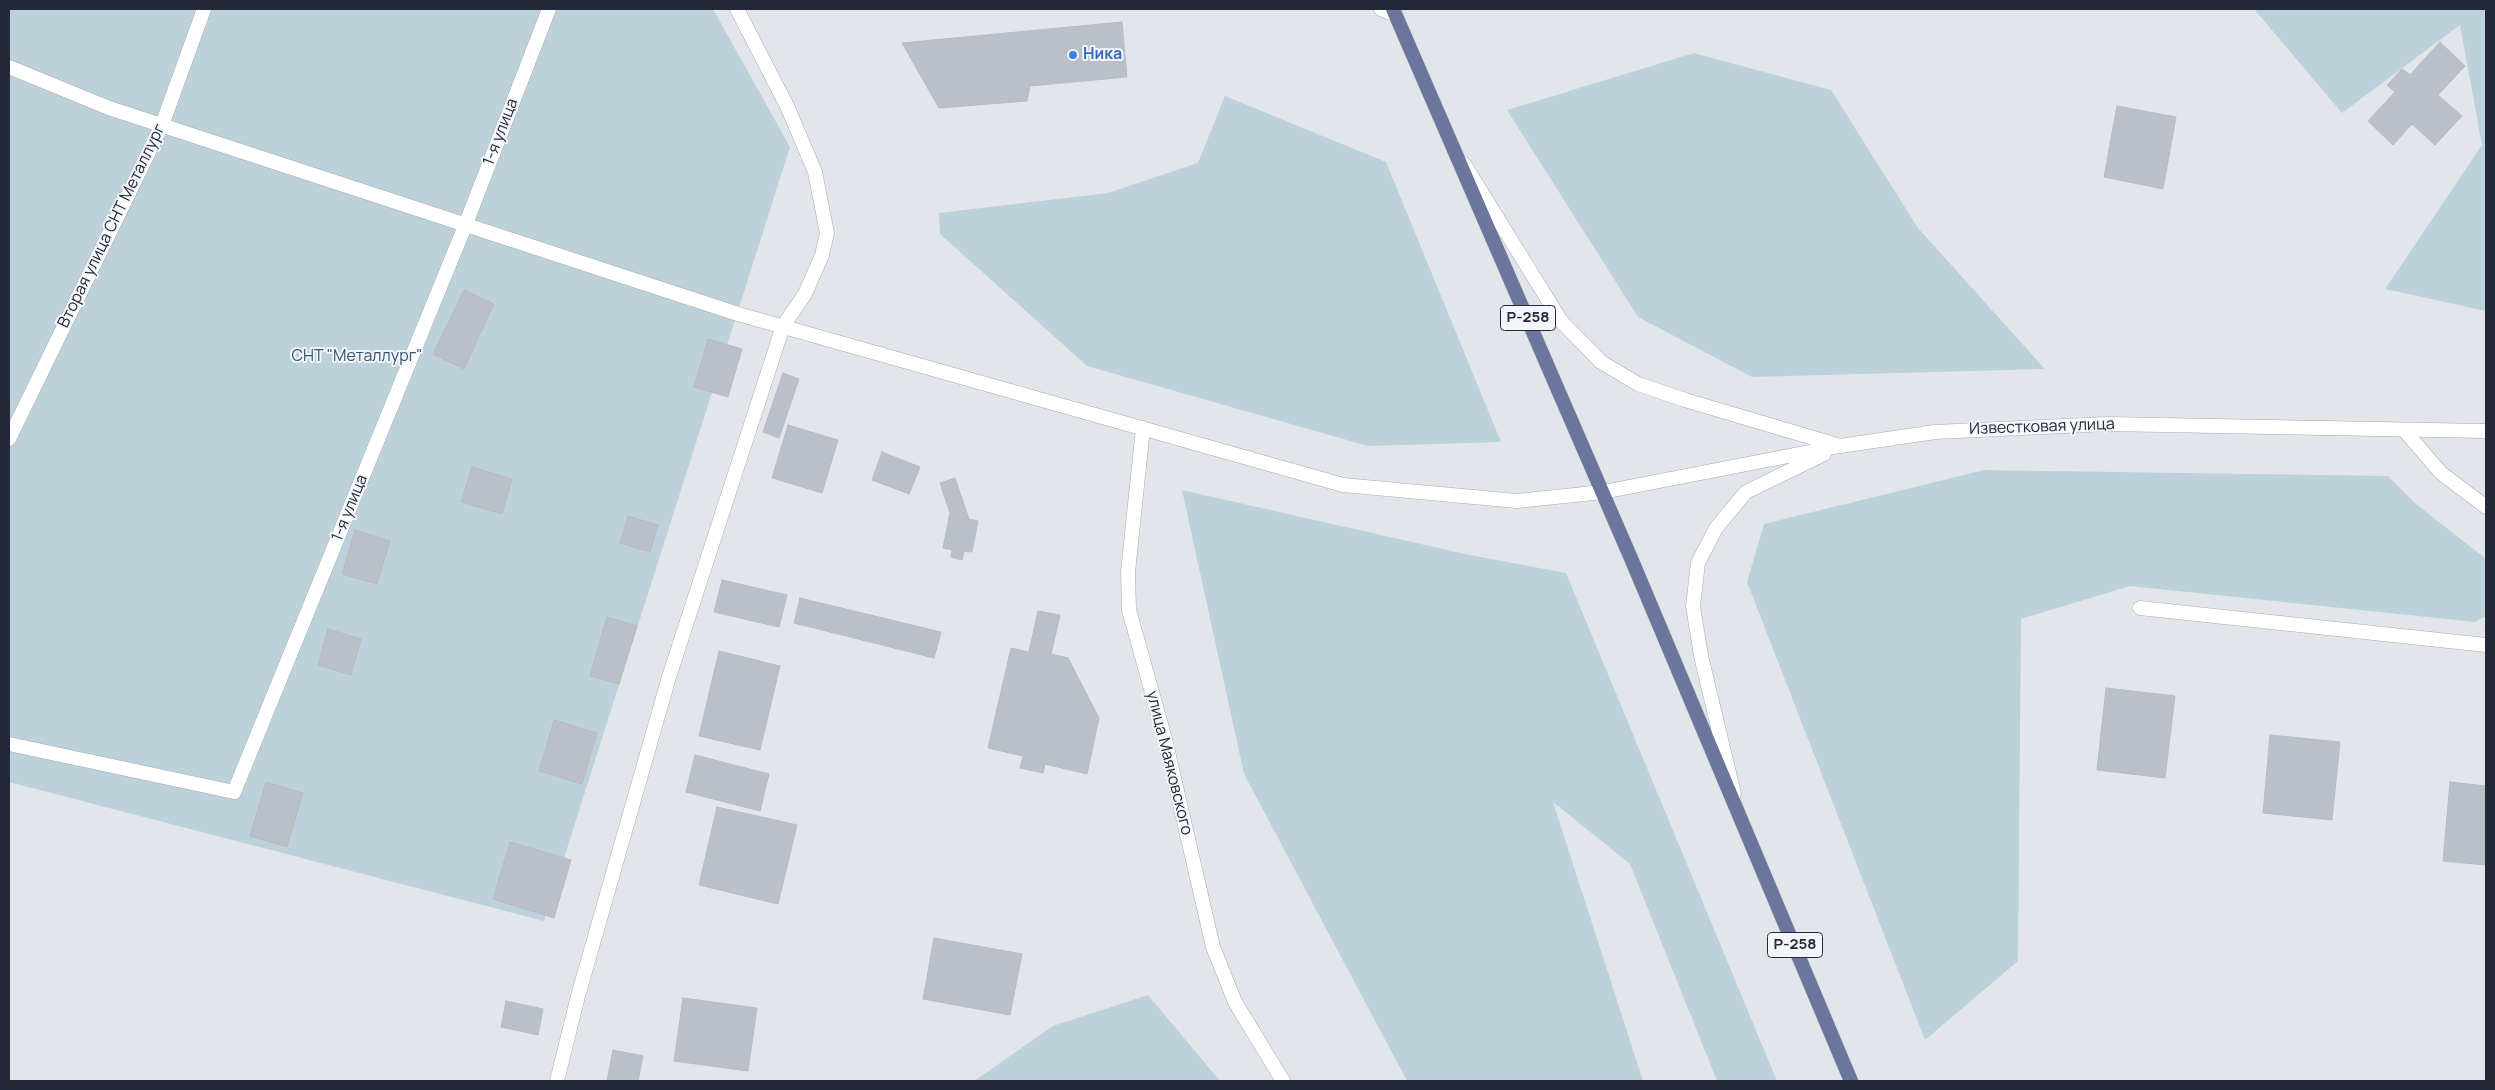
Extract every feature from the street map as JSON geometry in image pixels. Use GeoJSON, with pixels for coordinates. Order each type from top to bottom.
{"type":"FeatureCollection","features":[{"type":"Feature","properties":{"kind":"main road","name":"Р-258"},"geometry":{"type":"LineString","coordinates":[[1394,12],[1603,492],[1851,1081]]}},
{"type":"Feature","properties":{"kind":"street","name":"Вторая улица СНТ Металлург"},"geometry":{"type":"LineString","coordinates":[[9,439],[162,125],[204,9]]}},
{"type":"Feature","properties":{"kind":"street","name":"1-я улица"},"geometry":{"type":"LineString","coordinates":[[9,744],[234,792],[465,226],[549,9]]}},
{"type":"Feature","properties":{"kind":"street"},"geometry":{"type":"LineString","coordinates":[[557,1081],[578,996],[669,677],[782,326],[805,294],[822,255],[826,234],[815,172],[787,106],[737,9]]}},
{"type":"Feature","properties":{"kind":"street"},"geometry":{"type":"LineString","coordinates":[[1381,9],[1394,12]]}},
{"type":"Feature","properties":{"kind":"street","name":"Известковая улица"},"geometry":{"type":"LineString","coordinates":[[9,67],[108,108],[465,226],[782,326],[1343,485],[1517,501],[1603,492],[1840,446],[1935,432],[2107,424],[2486,431]]}},
{"type":"Feature","properties":{"kind":"street"},"geometry":{"type":"LineString","coordinates":[[1452,144],[1561,321],[1601,362],[1638,384],[1685,400],[1840,446]]}},
{"type":"Feature","properties":{"kind":"street","name":"улица Маяковского"},"geometry":{"type":"LineString","coordinates":[[1143,428],[1128,572],[1129,610],[1165,739],[1213,947],[1235,1002],[1283,1081]]}},
{"type":"Feature","properties":{"kind":"street"},"geometry":{"type":"LineString","coordinates":[[2404,430],[2441,473],[2486,506]]}},
{"type":"Feature","properties":{"kind":"street"},"geometry":{"type":"LineString","coordinates":[[1738,809],[1701,656],[1692,606],[1698,563],[1716,528],[1746,492],[1840,446]]}},
{"type":"Feature","properties":{"kind":"street"},"geometry":{"type":"LineString","coordinates":[[2140,608],[2486,645]]}},
{"type":"Feature","properties":{"kind":"green space","name":"СНТ \"Металлург\""},"geometry":{"type":"Polygon","coordinates":[[[9,9],[713,9],[790,147],[544,921],[9,782],[9,9]]]}},
{"type":"Feature","properties":{"kind":"green space"},"geometry":{"type":"Polygon","coordinates":[[[2254,9],[2486,9],[2486,311],[2385,289],[2482,145],[2460,25],[2342,113],[2254,9]]]}},
{"type":"Feature","properties":{"kind":"green space"},"geometry":{"type":"Polygon","coordinates":[[[1694,53],[1831,90],[1918,228],[2045,369],[1752,377],[1638,317],[1507,110],[1694,53]]]}},
{"type":"Feature","properties":{"kind":"green space"},"geometry":{"type":"Polygon","coordinates":[[[1225,96],[1386,162],[1501,442],[1368,446],[1087,366],[940,234],[939,213],[1108,193],[1198,163],[1225,96]]]}},
{"type":"Feature","properties":{"kind":"green space"},"geometry":{"type":"Polygon","coordinates":[[[1984,470],[2388,476],[2416,504],[2486,559],[2486,616],[2475,622],[2130,586],[2021,619],[2018,961],[1925,1040],[1747,582],[1764,524],[1984,470]]]}},
{"type":"Feature","properties":{"kind":"green space"},"geometry":{"type":"Polygon","coordinates":[[[1182,490],[1465,554],[1566,573],[1777,1081],[1717,1081],[1630,864],[1553,802],[1643,1081],[1407,1081],[1244,774],[1182,490]]]}},
{"type":"Feature","properties":{"kind":"green space"},"geometry":{"type":"Polygon","coordinates":[[[1148,995],[1220,1081],[974,1081],[1053,1026],[1148,995]]]}},
{"type":"Feature","properties":{"kind":"building"},"geometry":{"type":"Polygon","coordinates":[[[1122,22],[1127,77],[1030,86],[1027,101],[939,108],[902,43],[1122,22]]]}},
{"type":"Feature","properties":{"kind":"building"},"geometry":{"type":"Polygon","coordinates":[[[2440,42],[2465,66],[2438,95],[2462,116],[2435,145],[2412,124],[2393,145],[2368,121],[2395,92],[2387,85],[2402,69],[2410,75],[2440,42]]]}},
{"type":"Feature","properties":{"kind":"building"},"geometry":{"type":"Polygon","coordinates":[[[2117,106],[2176,117],[2163,189],[2104,177],[2117,106]]]}},
{"type":"Feature","properties":{"kind":"building"},"geometry":{"type":"Polygon","coordinates":[[[464,290],[494,304],[464,369],[433,354],[464,290]]]}},
{"type":"Feature","properties":{"kind":"building"},"geometry":{"type":"Polygon","coordinates":[[[708,339],[742,349],[728,397],[694,387],[708,339]]]}},
{"type":"Feature","properties":{"kind":"building"},"geometry":{"type":"Polygon","coordinates":[[[783,373],[799,379],[779,438],[763,432],[783,373]]]}},
{"type":"Feature","properties":{"kind":"building"},"geometry":{"type":"Polygon","coordinates":[[[788,425],[838,440],[822,493],[772,478],[788,425]]]}},
{"type":"Feature","properties":{"kind":"building"},"geometry":{"type":"Polygon","coordinates":[[[882,452],[920,467],[909,494],[872,480],[882,452]]]}},
{"type":"Feature","properties":{"kind":"building"},"geometry":{"type":"Polygon","coordinates":[[[472,467],[512,479],[502,514],[461,502],[472,467]]]}},
{"type":"Feature","properties":{"kind":"building"},"geometry":{"type":"Polygon","coordinates":[[[955,478],[969,519],[978,521],[972,552],[964,551],[962,560],[951,557],[952,550],[943,548],[950,513],[940,483],[955,478]]]}},
{"type":"Feature","properties":{"kind":"building"},"geometry":{"type":"Polygon","coordinates":[[[628,516],[658,525],[650,552],[620,543],[628,516]]]}},
{"type":"Feature","properties":{"kind":"building"},"geometry":{"type":"Polygon","coordinates":[[[355,530],[390,541],[377,584],[342,574],[355,530]]]}},
{"type":"Feature","properties":{"kind":"building"},"geometry":{"type":"Polygon","coordinates":[[[722,580],[787,595],[779,627],[714,612],[722,580]]]}},
{"type":"Feature","properties":{"kind":"building"},"geometry":{"type":"Polygon","coordinates":[[[800,598],[941,632],[934,658],[794,623],[800,598]]]}},
{"type":"Feature","properties":{"kind":"building"},"geometry":{"type":"Polygon","coordinates":[[[1038,611],[1060,615],[1051,654],[1068,658],[1099,718],[1087,774],[1045,764],[1043,773],[1020,768],[1023,756],[988,748],[1011,648],[1029,652],[1038,611]]]}},
{"type":"Feature","properties":{"kind":"building"},"geometry":{"type":"Polygon","coordinates":[[[607,617],[637,626],[619,684],[590,676],[607,617]]]}},
{"type":"Feature","properties":{"kind":"building"},"geometry":{"type":"Polygon","coordinates":[[[328,629],[361,639],[351,675],[318,665],[328,629]]]}},
{"type":"Feature","properties":{"kind":"building"},"geometry":{"type":"Polygon","coordinates":[[[719,651],[780,666],[760,750],[699,736],[719,651]]]}},
{"type":"Feature","properties":{"kind":"building"},"geometry":{"type":"Polygon","coordinates":[[[2106,688],[2175,696],[2165,778],[2097,770],[2106,688]]]}},
{"type":"Feature","properties":{"kind":"building"},"geometry":{"type":"Polygon","coordinates":[[[554,720],[597,733],[582,784],[539,771],[554,720]]]}},
{"type":"Feature","properties":{"kind":"building"},"geometry":{"type":"Polygon","coordinates":[[[2270,735],[2340,742],[2332,820],[2263,813],[2270,735]]]}},
{"type":"Feature","properties":{"kind":"building"},"geometry":{"type":"Polygon","coordinates":[[[695,755],[769,774],[760,811],[686,792],[695,755]]]}},
{"type":"Feature","properties":{"kind":"building"},"geometry":{"type":"Polygon","coordinates":[[[266,782],[303,793],[287,847],[250,836],[266,782]]]}},
{"type":"Feature","properties":{"kind":"building"},"geometry":{"type":"Polygon","coordinates":[[[2450,782],[2486,786],[2486,865],[2443,861],[2450,782]]]}},
{"type":"Feature","properties":{"kind":"building"},"geometry":{"type":"Polygon","coordinates":[[[717,807],[797,825],[778,904],[699,885],[717,807]]]}},
{"type":"Feature","properties":{"kind":"building"},"geometry":{"type":"Polygon","coordinates":[[[510,842],[571,860],[554,918],[493,899],[510,842]]]}},
{"type":"Feature","properties":{"kind":"building"},"geometry":{"type":"Polygon","coordinates":[[[934,938],[1022,954],[1010,1015],[923,999],[934,938]]]}},
{"type":"Feature","properties":{"kind":"building"},"geometry":{"type":"Polygon","coordinates":[[[683,998],[757,1008],[748,1071],[674,1061],[683,998]]]}},
{"type":"Feature","properties":{"kind":"building"},"geometry":{"type":"Polygon","coordinates":[[[506,1001],[543,1009],[538,1035],[501,1027],[506,1001]]]}},
{"type":"Feature","properties":{"kind":"building"},"geometry":{"type":"Polygon","coordinates":[[[613,1050],[643,1056],[638,1081],[607,1081],[613,1050]]]}},
{"type":"Feature","properties":{"kind":"place","name":"Ника"},"geometry":{"type":"Point","coordinates":[1073,55]}}]}
